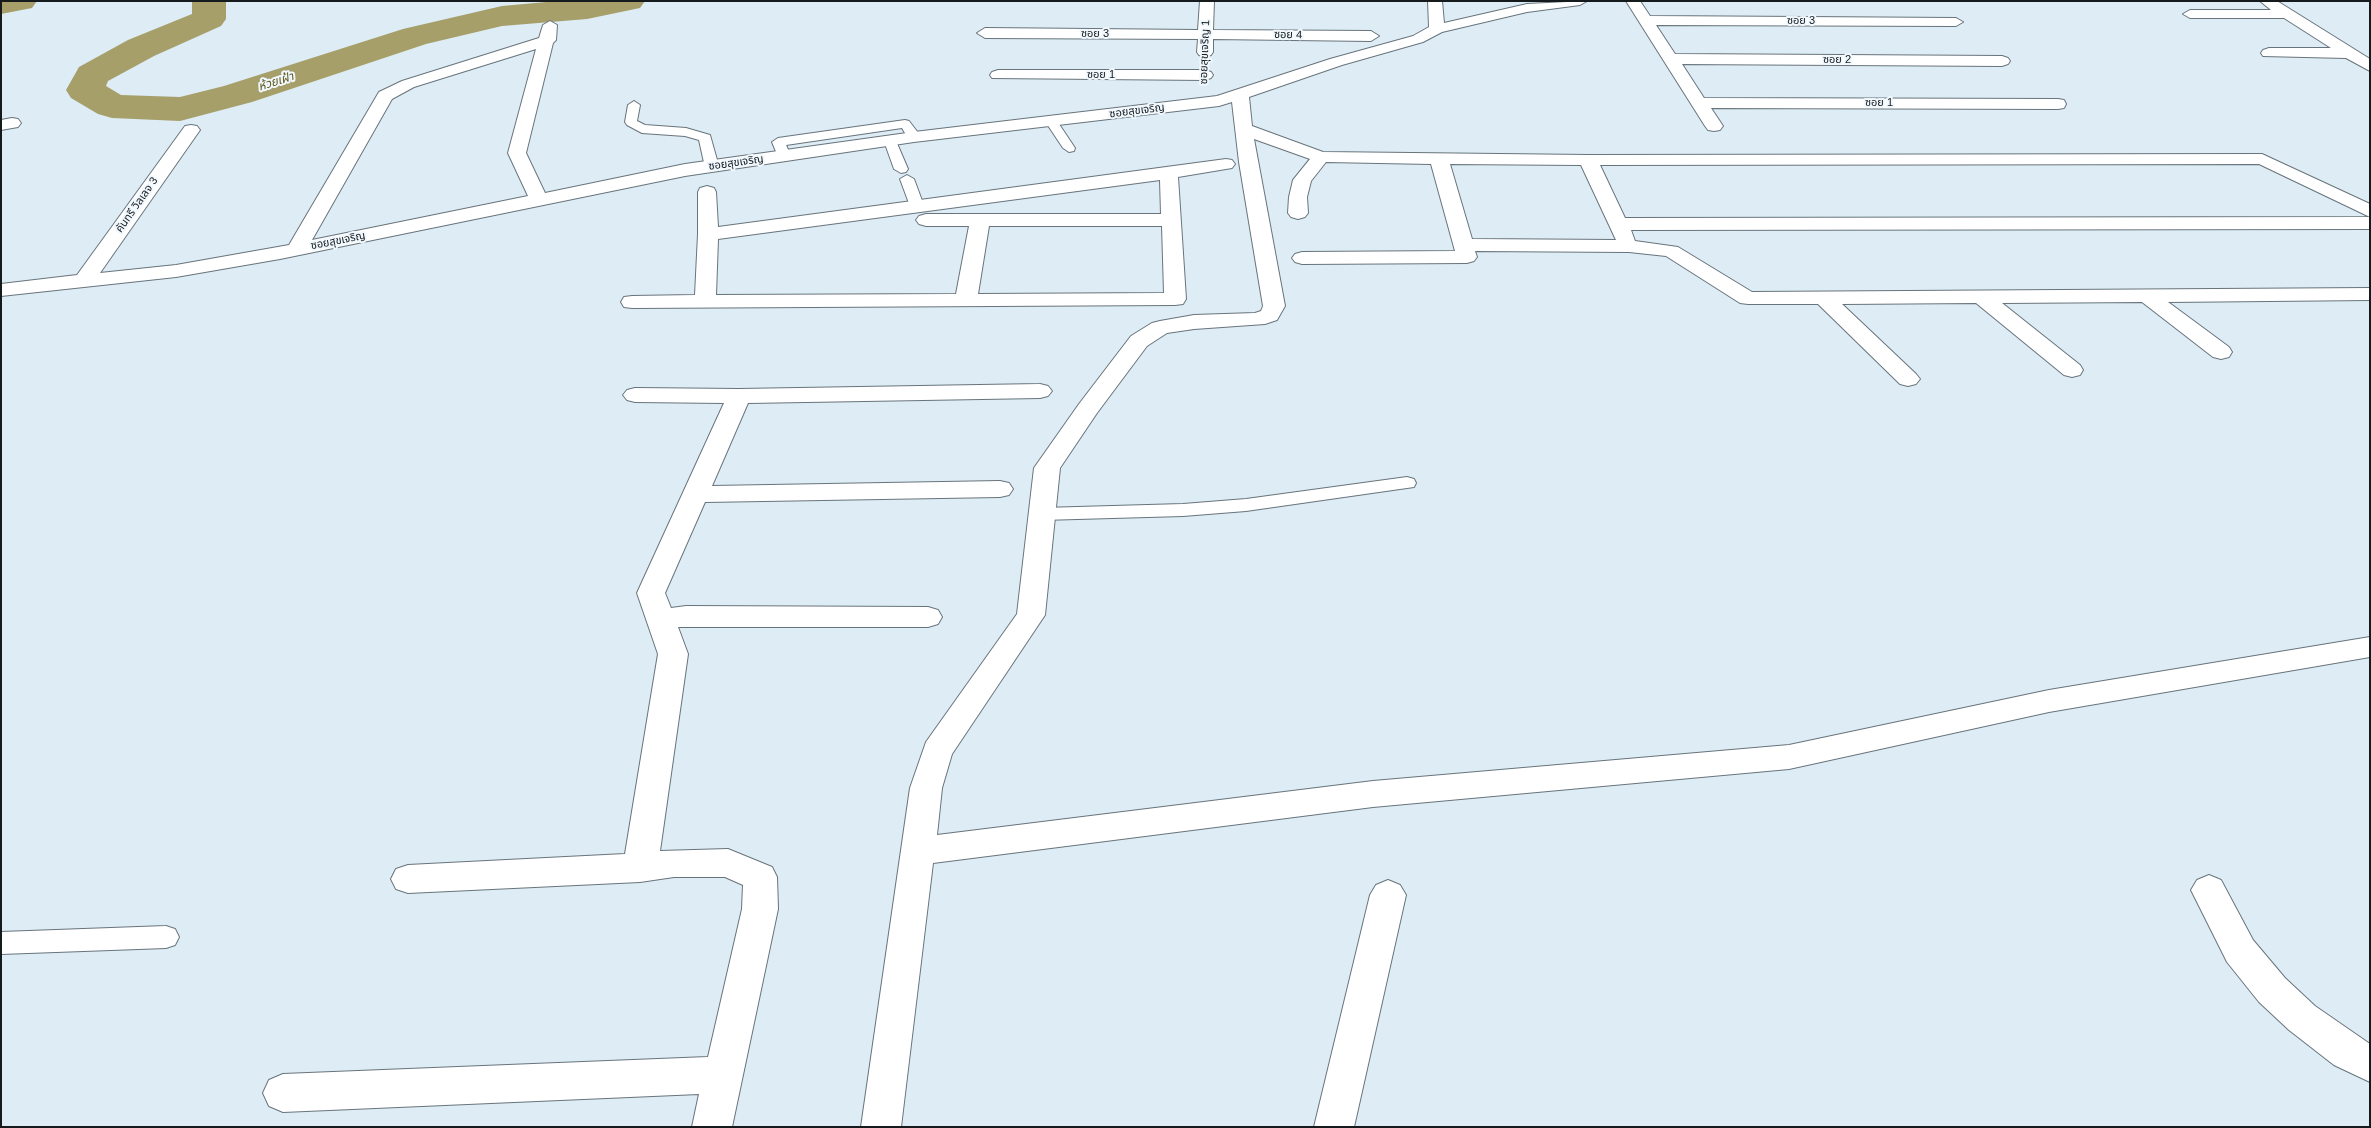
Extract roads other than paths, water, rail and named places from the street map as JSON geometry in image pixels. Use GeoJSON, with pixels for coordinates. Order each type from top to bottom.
{"type":"FeatureCollection","features":[{"type":"Feature","properties":{"kind":"street","name":"ซอยสุขเจริญ 1"},"geometry":{"type":"LineString","coordinates":[[1204,104],[1207,1]]}},
{"type":"Feature","properties":{"kind":"street"},"geometry":{"type":"LineString","coordinates":[[1435,1],[1437,29]]}},
{"type":"Feature","properties":{"kind":"street"},"geometry":{"type":"LineString","coordinates":[[1633,1],[1714,126]]}},
{"type":"Feature","properties":{"kind":"street"},"geometry":{"type":"LineString","coordinates":[[2267,1],[2370,66]]}},
{"type":"Feature","properties":{"kind":"street","name":"ซอยสุขเจริญ"},"geometry":{"type":"LineString","coordinates":[[1,290],[176,271],[297,249],[692,169],[914,137],[1204,104],[1240,95],[1336,62],[1418,39],[1437,29],[1526,5],[1578,7],[1587,2]]}},
{"type":"Feature","properties":{"kind":"street"},"geometry":{"type":"LineString","coordinates":[[2190,14],[2288,14]]}},
{"type":"Feature","properties":{"kind":"street","name":"ซอย 3"},"geometry":{"type":"LineString","coordinates":[[1646,20],[1956,22]]}},
{"type":"Feature","properties":{"kind":"street"},"geometry":{"type":"LineString","coordinates":[[297,249],[384,96],[408,84],[549,31],[517,153],[539,200]]}},
{"type":"Feature","properties":{"kind":"street","name":"ซอย 3"},"geometry":{"type":"LineString","coordinates":[[985,33],[1206,34]]}},
{"type":"Feature","properties":{"kind":"street","name":"ซอย 4"},"geometry":{"type":"LineString","coordinates":[[1206,34],[1371,36]]}},
{"type":"Feature","properties":{"kind":"street"},"geometry":{"type":"LineString","coordinates":[[2269,53],[2349,52]]}},
{"type":"Feature","properties":{"kind":"street","name":"ซอย 2"},"geometry":{"type":"LineString","coordinates":[[1671,59],[2002,61]]}},
{"type":"Feature","properties":{"kind":"street","name":"ซอย 1"},"geometry":{"type":"LineString","coordinates":[[998,75],[1205,75]]}},
{"type":"Feature","properties":{"kind":"street"},"geometry":{"type":"LineString","coordinates":[[881,1127],[926,788],[936,751],[1031,615],[1046,468],[1087,408],[1139,341],[1160,328],[1194,322],[1257,318],[1269,315],[1274,306],[1239,146],[1240,95]]}},
{"type":"Feature","properties":{"kind":"street","name":"ซอย 1"},"geometry":{"type":"LineString","coordinates":[[1699,102],[2058,104]]}},
{"type":"Feature","properties":{"kind":"street","name":"คันทรี วิลเลจ 3"},"geometry":{"type":"LineString","coordinates":[[84,281],[191,130]]}},
{"type":"Feature","properties":{"kind":"street"},"geometry":{"type":"LineString","coordinates":[[708,234],[1169,173],[1239,146],[1296,159],[1321,157],[1588,160],[2262,159],[2370,211]]}},
{"type":"Feature","properties":{"kind":"street"},"geometry":{"type":"LineString","coordinates":[[1298,213],[1298,197],[1302,180],[1321,157]]}},
{"type":"Feature","properties":{"kind":"street"},"geometry":{"type":"LineString","coordinates":[[1302,258],[1467,257],[1439,158]]}},
{"type":"Feature","properties":{"kind":"street"},"geometry":{"type":"LineString","coordinates":[[1588,160],[1630,246]]}},
{"type":"Feature","properties":{"kind":"street"},"geometry":{"type":"LineString","coordinates":[[692,169],[693,188],[708,192],[722,184],[716,166]]}},
{"type":"Feature","properties":{"kind":"street"},"geometry":{"type":"LineString","coordinates":[[632,302],[1175,299],[1169,173]]}},
{"type":"Feature","properties":{"kind":"street"},"geometry":{"type":"LineString","coordinates":[[705,302],[708,192]]}},
{"type":"Feature","properties":{"kind":"street"},"geometry":{"type":"LineString","coordinates":[[842,217],[890,221],[1172,220]]}},
{"type":"Feature","properties":{"kind":"street"},"geometry":{"type":"LineString","coordinates":[[966,300],[980,220]]}},
{"type":"Feature","properties":{"kind":"street"},"geometry":{"type":"LineString","coordinates":[[1619,224],[2370,223]]}},
{"type":"Feature","properties":{"kind":"street"},"geometry":{"type":"LineString","coordinates":[[1464,245],[1630,246],[1671,251],[1748,298],[2370,294]]}},
{"type":"Feature","properties":{"kind":"street"},"geometry":{"type":"LineString","coordinates":[[2146,295],[2221,352]]}},
{"type":"Feature","properties":{"kind":"street"},"geometry":{"type":"LineString","coordinates":[[1982,297],[2072,370]]}},
{"type":"Feature","properties":{"kind":"street"},"geometry":{"type":"LineString","coordinates":[[1824,298],[1908,379]]}},
{"type":"Feature","properties":{"kind":"street"},"geometry":{"type":"LineString","coordinates":[[635,395],[738,396],[1040,391]]}},
{"type":"Feature","properties":{"kind":"street"},"geometry":{"type":"LineString","coordinates":[[640,868],[650,814],[672,654],[651,592],[738,396]]}},
{"type":"Feature","properties":{"kind":"street"},"geometry":{"type":"LineString","coordinates":[[695,494],[1000,489]]}},
{"type":"Feature","properties":{"kind":"street"},"geometry":{"type":"LineString","coordinates":[[660,619],[686,616],[928,617]]}},
{"type":"Feature","properties":{"kind":"street"},"geometry":{"type":"LineString","coordinates":[[917,851],[1373,794],[1789,757],[2049,702],[2370,647]]}},
{"type":"Feature","properties":{"kind":"street"},"geometry":{"type":"LineString","coordinates":[[408,879],[640,868],[674,863],[728,863],[760,877],[760,909],[712,1127]]}},
{"type":"Feature","properties":{"kind":"street"},"geometry":{"type":"LineString","coordinates":[[2209,890],[2240,951],[2272,990],[2302,1018],[2348,1052],[2370,1064]]}},
{"type":"Feature","properties":{"kind":"street"},"geometry":{"type":"LineString","coordinates":[[1334,1127],[1388,895]]}},
{"type":"Feature","properties":{"kind":"street"},"geometry":{"type":"LineString","coordinates":[[283,1093],[723,1075]]}},
{"type":"Feature","properties":{"kind":"lane"},"geometry":{"type":"LineString","coordinates":[[634,105],[632,122],[642,129],[686,132],[705,138],[716,166]]}},
{"type":"Feature","properties":{"kind":"lane"},"geometry":{"type":"LineString","coordinates":[[1050,121],[1069,148]]}},
{"type":"Feature","properties":{"kind":"lane"},"geometry":{"type":"LineString","coordinates":[[784,156],[778,142],[905,124],[914,137]]}},
{"type":"Feature","properties":{"kind":"lane"},"geometry":{"type":"LineString","coordinates":[[890,141],[917,206]]}},
{"type":"Feature","properties":{"kind":"lane"},"geometry":{"type":"LineString","coordinates":[[1042,514],[1183,510],[1246,505],[1407,483]]}},
{"type":"Feature","properties":{"kind":"lane"},"geometry":{"type":"LineString","coordinates":[[1,943],[166,937]]}},
{"type":"Feature","properties":{"kind":"waterway","name":"ห้วยเฝ้า"},"geometry":{"type":"LineString","coordinates":[[1,4],[20,1]]}},
{"type":"Feature","properties":{"kind":"waterway","name":"ห้วยเฝ้า"},"geometry":{"type":"LineString","coordinates":[[209,1],[209,19],[141,48],[92,75],[85,90],[112,106],[180,109],[238,94],[415,36],[502,16],[587,9],[628,1]]}}]}
